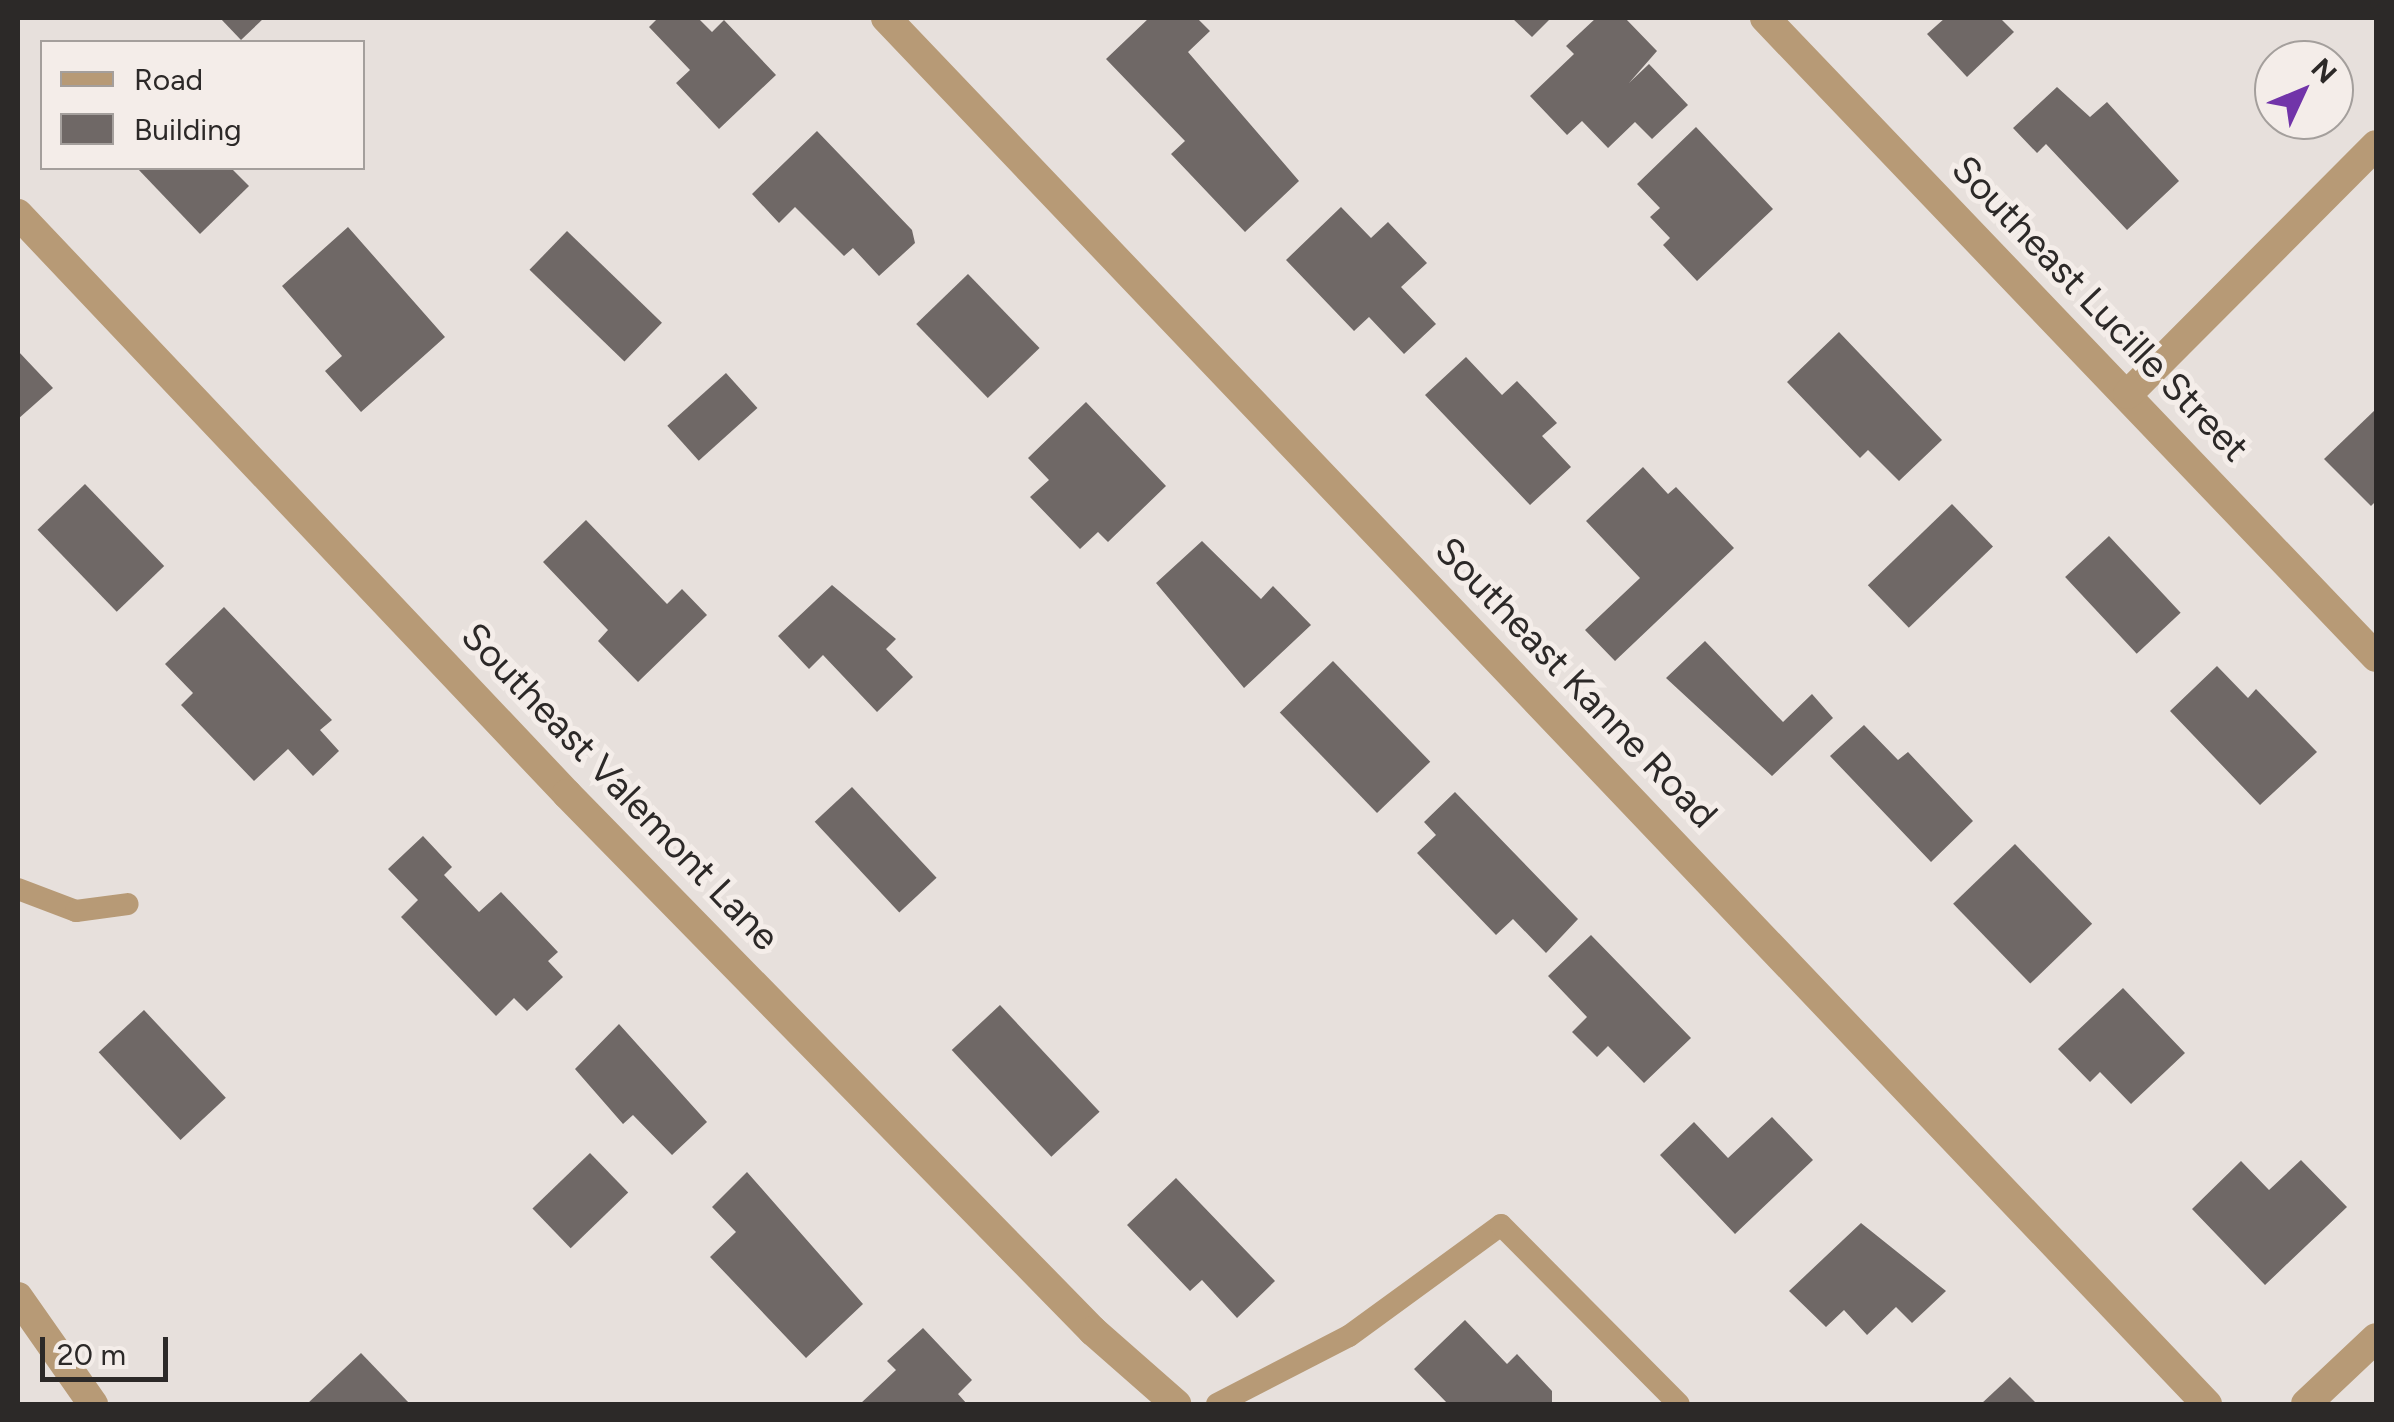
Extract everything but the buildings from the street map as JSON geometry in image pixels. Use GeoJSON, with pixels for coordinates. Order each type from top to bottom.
{"type":"FeatureCollection","features":[{"type":"Feature","properties":{"kind":"street","name":"Southeast Kanne Road"},"geometry":{"type":"LineString","coordinates":[[886,18],[2207,1404]]}},
{"type":"Feature","properties":{"kind":"street","name":"Southeast Lucille Street"},"geometry":{"type":"LineString","coordinates":[[1765,18],[2376,656]]}},
{"type":"Feature","properties":{"kind":"street"},"geometry":{"type":"LineString","coordinates":[[2128,394],[2376,144]]}},
{"type":"Feature","properties":{"kind":"street","name":"Southeast Valemont Lane"},"geometry":{"type":"LineString","coordinates":[[18,214],[567,794],[1093,1331],[1176,1404]]}},
{"type":"Feature","properties":{"kind":"street"},"geometry":{"type":"LineString","coordinates":[[18,1297],[92,1404]]}},
{"type":"Feature","properties":{"kind":"street"},"geometry":{"type":"LineString","coordinates":[[2306,1404],[2376,1338]]}},
{"type":"Feature","properties":{"kind":"lane"},"geometry":{"type":"LineString","coordinates":[[18,888],[76,910],[128,904]]}},
{"type":"Feature","properties":{"kind":"lane"},"geometry":{"type":"LineString","coordinates":[[1217,1404],[1350,1336],[1501,1225],[1679,1404]]}}]}
